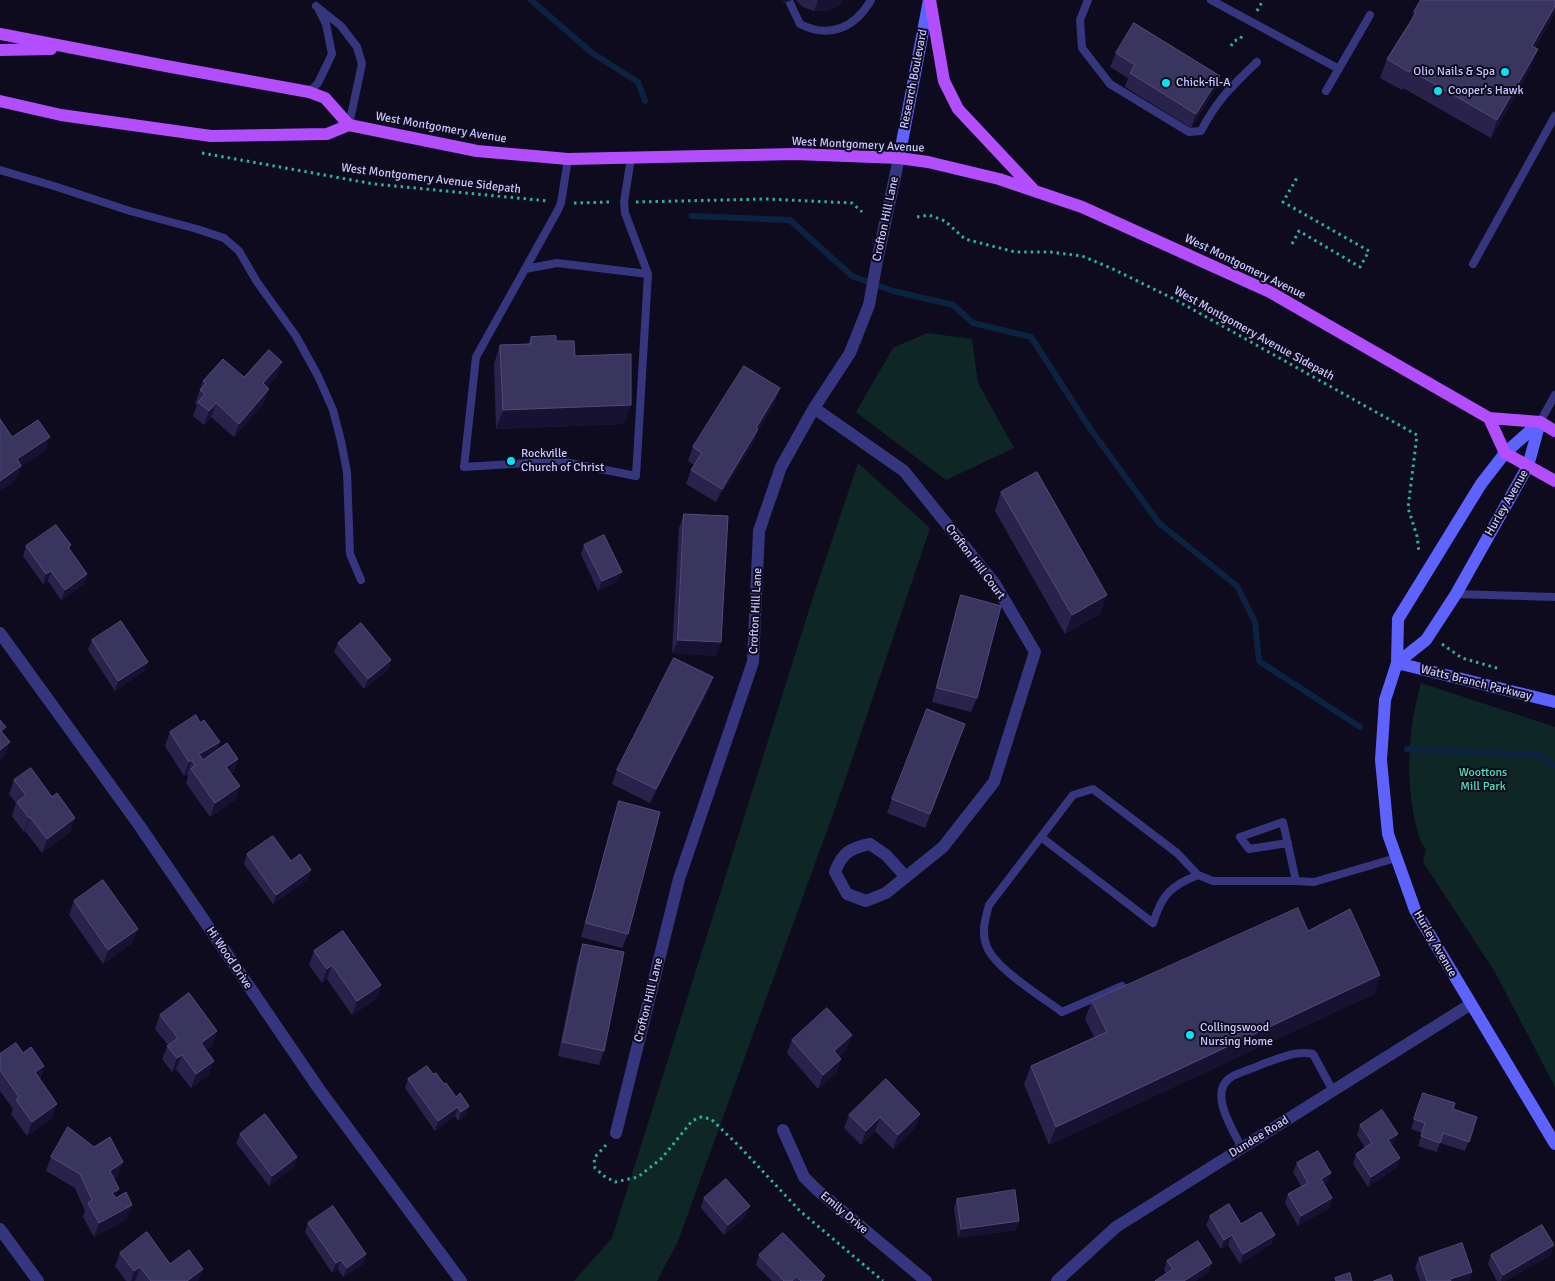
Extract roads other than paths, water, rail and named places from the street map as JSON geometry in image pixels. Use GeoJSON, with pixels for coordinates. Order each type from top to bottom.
{"type":"FeatureCollection","features":[{"type":"Feature","properties":{"kind":"main road"},"geometry":{"type":"LineString","coordinates":[[929,0],[944,81],[958,109],[1035,190]]}},
{"type":"Feature","properties":{"kind":"main road"},"geometry":{"type":"LineString","coordinates":[[0,34],[309,92],[326,98],[350,125],[327,134],[211,136],[61,115],[0,101]]}},
{"type":"Feature","properties":{"kind":"main road"},"geometry":{"type":"LineString","coordinates":[[0,50],[76,48]]}},
{"type":"Feature","properties":{"kind":"main road","name":"West Montgomery Avenue"},"geometry":{"type":"LineString","coordinates":[[350,125],[477,150],[568,159],[795,154],[899,158],[928,162],[999,179],[1082,207],[1270,292],[1489,418],[1540,422],[1555,431]]}},
{"type":"Feature","properties":{"kind":"main road"},"geometry":{"type":"LineString","coordinates":[[1489,418],[1506,453],[1555,482]]}},
{"type":"Feature","properties":{"kind":"street","name":"Research Boulevard"},"geometry":{"type":"LineString","coordinates":[[899,158],[929,0]]}},
{"type":"Feature","properties":{"kind":"street","name":"Crofton Hill Lane"},"geometry":{"type":"LineString","coordinates":[[616,1133],[679,879],[753,662],[760,530],[781,467],[814,408],[850,353],[870,305],[877,261],[899,158]]}},
{"type":"Feature","properties":{"kind":"street","name":"Crofton Hill Court"},"geometry":{"type":"LineString","coordinates":[[814,408],[904,471],[995,584],[1035,652],[994,782],[943,847],[906,877],[886,893],[866,901],[847,894],[835,872],[841,857],[856,847],[870,844],[886,855],[906,877]]}},
{"type":"Feature","properties":{"kind":"street","name":"Hurley Avenue"},"geometry":{"type":"LineString","coordinates":[[1540,422],[1506,453],[1480,484],[1398,619],[1397,663],[1385,700],[1381,760],[1388,834],[1415,910],[1555,1144]]}},
{"type":"Feature","properties":{"kind":"street","name":"Hurley Avenue"},"geometry":{"type":"LineString","coordinates":[[1397,663],[1426,640],[1456,594],[1528,466],[1540,422]]}},
{"type":"Feature","properties":{"kind":"street","name":"Hi Wood Drive"},"geometry":{"type":"LineString","coordinates":[[0,633],[139,825],[319,1089],[461,1281]]}},
{"type":"Feature","properties":{"kind":"street","name":"Watts Branch Parkway"},"geometry":{"type":"LineString","coordinates":[[1397,663],[1555,702]]}},
{"type":"Feature","properties":{"kind":"street","name":"Dundee Road"},"geometry":{"type":"LineString","coordinates":[[1056,1281],[1116,1227],[1471,1004]]}},
{"type":"Feature","properties":{"kind":"street","name":"Emily Drive"},"geometry":{"type":"LineString","coordinates":[[783,1130],[804,1177],[816,1190],[926,1281]]}},
{"type":"Feature","properties":{"kind":"street"},"geometry":{"type":"LineString","coordinates":[[0,1229],[38,1281]]}},
{"type":"Feature","properties":{"kind":"lane"},"geometry":{"type":"LineString","coordinates":[[789,1],[800,24],[820,32],[837,30],[849,25],[860,16],[871,0]]}},
{"type":"Feature","properties":{"kind":"lane"},"geometry":{"type":"LineString","coordinates":[[1088,0],[1080,20],[1082,48],[1110,84],[1189,132],[1201,131],[1223,95],[1257,62]]}},
{"type":"Feature","properties":{"kind":"lane"},"geometry":{"type":"LineString","coordinates":[[1211,0],[1339,69]]}},
{"type":"Feature","properties":{"kind":"lane"},"geometry":{"type":"LineString","coordinates":[[309,92],[318,84],[332,54],[326,24],[316,6],[341,26],[357,47],[362,64],[350,125]]}},
{"type":"Feature","properties":{"kind":"lane"},"geometry":{"type":"LineString","coordinates":[[1326,91],[1370,15]]}},
{"type":"Feature","properties":{"kind":"lane"},"geometry":{"type":"LineString","coordinates":[[1473,264],[1555,116]]}},
{"type":"Feature","properties":{"kind":"lane"},"geometry":{"type":"LineString","coordinates":[[568,159],[561,202],[549,228],[476,357],[464,467],[560,461],[636,476],[648,274],[625,213],[624,202],[631,158]]}},
{"type":"Feature","properties":{"kind":"lane"},"geometry":{"type":"LineString","coordinates":[[0,170],[130,211],[198,229],[224,238],[239,251],[257,282],[296,336],[318,376],[333,410],[347,472],[350,554],[361,580]]}},
{"type":"Feature","properties":{"kind":"lane"},"geometry":{"type":"LineString","coordinates":[[525,269],[557,263],[648,274]]}},
{"type":"Feature","properties":{"kind":"lane"},"geometry":{"type":"LineString","coordinates":[[1540,422],[1555,395]]}},
{"type":"Feature","properties":{"kind":"lane"},"geometry":{"type":"LineString","coordinates":[[1456,594],[1555,597]]}},
{"type":"Feature","properties":{"kind":"lane"},"geometry":{"type":"LineString","coordinates":[[1122,986],[1062,1012],[1003,969],[987,947],[983,924],[989,905],[1073,795],[1093,789],[1177,853],[1198,875],[1213,881],[1314,882],[1396,858]]}},
{"type":"Feature","properties":{"kind":"lane"},"geometry":{"type":"LineString","coordinates":[[1288,842],[1249,849],[1240,837],[1283,822],[1288,842],[1296,881]]}},
{"type":"Feature","properties":{"kind":"lane"},"geometry":{"type":"LineString","coordinates":[[1040,837],[1153,923],[1160,903],[1170,892],[1182,881],[1198,875]]}},
{"type":"Feature","properties":{"kind":"lane"},"geometry":{"type":"LineString","coordinates":[[1242,1148],[1221,1103],[1222,1088],[1231,1077],[1286,1055],[1304,1052],[1313,1054],[1333,1091]]}},
{"type":"Feature","properties":{"kind":"waterway"},"geometry":{"type":"LineString","coordinates":[[531,0],[592,53],[638,82],[645,101]]}},
{"type":"Feature","properties":{"kind":"waterway"},"geometry":{"type":"LineString","coordinates":[[692,216],[790,220],[852,276],[893,291],[953,305],[973,323],[1031,337],[1091,430],[1159,523],[1237,586],[1255,622],[1259,661],[1360,727]]}},
{"type":"Feature","properties":{"kind":"waterway"},"geometry":{"type":"LineString","coordinates":[[1407,749],[1537,755],[1555,765]]}},
{"type":"Feature","properties":{"kind":"place","name":"Olio Nails & Spa"},"geometry":{"type":"Point","coordinates":[1505,72]}},
{"type":"Feature","properties":{"kind":"place","name":"Chick-fil-A"},"geometry":{"type":"Point","coordinates":[1166,83]}},
{"type":"Feature","properties":{"kind":"place","name":"Cooper's Hawk"},"geometry":{"type":"Point","coordinates":[1438,91]}},
{"type":"Feature","properties":{"kind":"place","name":"Rockville Church of Christ"},"geometry":{"type":"Point","coordinates":[511,461]}},
{"type":"Feature","properties":{"kind":"place","name":"Collingswood Nursing Home"},"geometry":{"type":"Point","coordinates":[1190,1035]}},
{"type":"Feature","properties":{"kind":"park label","name":"Woottons Mill Park"},"geometry":{"type":"Point","coordinates":[1483,780]}}]}
